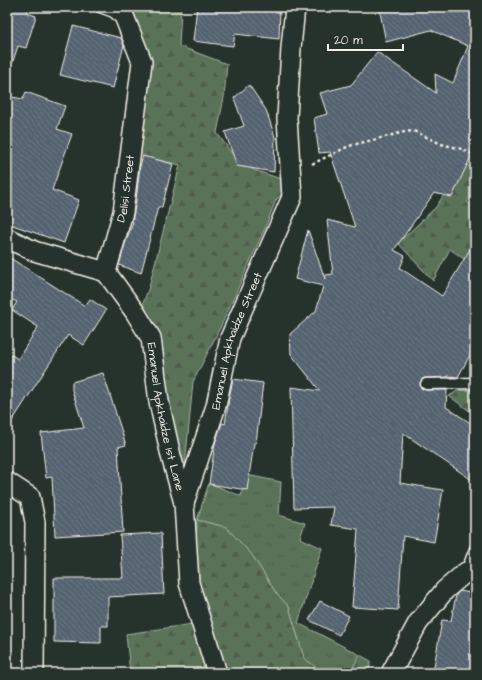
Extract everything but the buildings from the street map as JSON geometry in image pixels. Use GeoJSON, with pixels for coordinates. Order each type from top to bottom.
{"type":"FeatureCollection","features":[{"type":"Feature","properties":{"kind":"street","name":"Emanuel Apkhaidze Street"},"geometry":{"type":"LineString","coordinates":[[217,673],[189,583],[184,503],[216,406],[230,338],[292,197],[287,118],[295,7]]}},
{"type":"Feature","properties":{"kind":"street","name":"Delisi Street"},"geometry":{"type":"LineString","coordinates":[[106,272],[124,212],[142,62],[120,10]]}},
{"type":"Feature","properties":{"kind":"street"},"geometry":{"type":"LineString","coordinates":[[7,238],[34,250],[106,272]]}},
{"type":"Feature","properties":{"kind":"street","name":"Emanuel Apkhaidze 1st Lane"},"geometry":{"type":"LineString","coordinates":[[106,272],[136,312],[151,338],[159,402],[170,456],[184,503]]}},
{"type":"Feature","properties":{"kind":"street"},"geometry":{"type":"LineString","coordinates":[[7,482],[30,497],[35,522],[34,673]]}},
{"type":"Feature","properties":{"kind":"street"},"geometry":{"type":"LineString","coordinates":[[391,673],[418,623],[445,590],[470,571]]}},
{"type":"Feature","properties":{"kind":"lane"},"geometry":{"type":"LineString","coordinates":[[100,7],[120,10]]}},
{"type":"Feature","properties":{"kind":"lane"},"geometry":{"type":"LineString","coordinates":[[426,384],[475,383]]}},
{"type":"Feature","properties":{"kind":"lane"},"geometry":{"type":"LineString","coordinates":[[470,571],[475,549]]}},
{"type":"Feature","properties":{"kind":"path"},"geometry":{"type":"LineString","coordinates":[[290,175],[349,146],[404,132],[414,131],[441,144],[462,149],[475,155]]}},
{"type":"Feature","properties":{"kind":"green space"},"geometry":{"type":"Polygon","coordinates":[[[128,7],[172,7],[181,9],[179,46],[227,64],[224,97],[217,133],[239,163],[257,171],[293,183],[276,200],[221,326],[193,382],[183,488],[142,306],[149,287],[180,165],[137,155],[144,62],[128,7]]]}},
{"type":"Feature","properties":{"kind":"green space"},"geometry":{"type":"Polygon","coordinates":[[[464,163],[475,170],[475,190],[467,202],[475,207],[475,243],[464,259],[450,249],[433,281],[398,243],[436,207],[464,163]]]}},
{"type":"Feature","properties":{"kind":"green space"},"geometry":{"type":"Polygon","coordinates":[[[459,390],[475,391],[475,415],[449,396],[459,390]]]}},
{"type":"Feature","properties":{"kind":"green space"},"geometry":{"type":"Polygon","coordinates":[[[247,475],[281,482],[279,515],[305,523],[300,538],[322,548],[298,623],[360,655],[350,673],[323,673],[304,658],[289,607],[276,593],[252,555],[226,527],[197,520],[209,483],[241,496],[247,475]]]}},
{"type":"Feature","properties":{"kind":"green space"},"geometry":{"type":"Polygon","coordinates":[[[197,520],[226,527],[252,555],[276,593],[289,607],[304,658],[323,673],[223,673],[195,577],[197,520]]]}},
{"type":"Feature","properties":{"kind":"green space"},"geometry":{"type":"Polygon","coordinates":[[[193,624],[206,673],[130,673],[126,634],[193,624]]]}},
{"type":"Feature","properties":{"kind":"green space"},"geometry":{"type":"Polygon","coordinates":[[[360,655],[371,661],[368,673],[350,673],[360,655]]]}}]}
